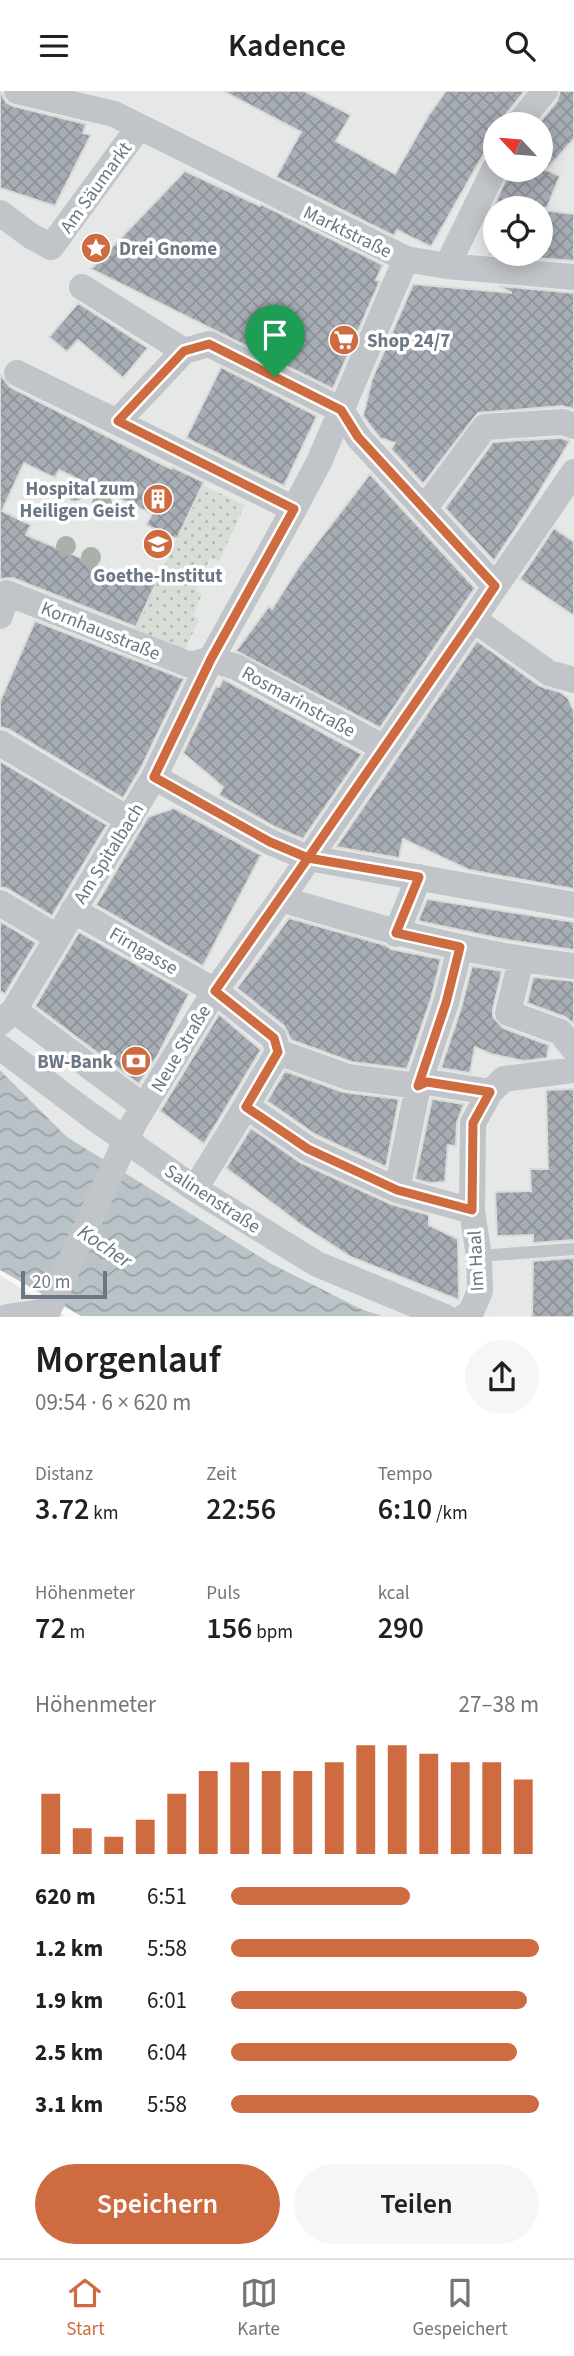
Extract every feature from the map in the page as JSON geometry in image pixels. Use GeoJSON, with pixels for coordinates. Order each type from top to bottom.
{"type":"FeatureCollection","features":[{"type":"Feature","properties":{"kind":"street","name":"Marktstraße"},"geometry":{"type":"LineString","coordinates":[[17,91],[118,102],[139,127],[406,259],[447,266],[574,277]]}},
{"type":"Feature","properties":{"kind":"street"},"geometry":{"type":"LineString","coordinates":[[528,112],[545,91]]}},
{"type":"Feature","properties":{"kind":"street","name":"Am Säumarkt"},"geometry":{"type":"LineString","coordinates":[[0,213],[51,247],[139,127]]}},
{"type":"Feature","properties":{"kind":"street"},"geometry":{"type":"LineString","coordinates":[[447,266],[488,182]]}},
{"type":"Feature","properties":{"kind":"street","name":"Am Spitalbach"},"geometry":{"type":"LineString","coordinates":[[7,1016],[154,777],[211,659],[318,462],[406,259]]}},
{"type":"Feature","properties":{"kind":"street"},"geometry":{"type":"LineString","coordinates":[[82,287],[184,351]]}},
{"type":"Feature","properties":{"kind":"street"},"geometry":{"type":"LineString","coordinates":[[118,421],[184,351],[209,344],[341,410],[358,437],[495,586]]}},
{"type":"Feature","properties":{"kind":"street"},"geometry":{"type":"LineString","coordinates":[[17,373],[294,509]]}},
{"type":"Feature","properties":{"kind":"street"},"geometry":{"type":"LineString","coordinates":[[424,509],[485,427],[563,422],[574,426]]}},
{"type":"Feature","properties":{"kind":"street","name":"Neue Straße"},"geometry":{"type":"LineString","coordinates":[[7,1016],[139,1115],[215,991],[495,586],[564,506],[574,472]]}},
{"type":"Feature","properties":{"kind":"street","name":"Kornhausstraße"},"geometry":{"type":"LineString","coordinates":[[1,610],[7,593],[190,665],[211,659]]}},
{"type":"Feature","properties":{"kind":"street"},"geometry":{"type":"LineString","coordinates":[[473,619],[549,673],[574,680]]}},
{"type":"Feature","properties":{"kind":"street","name":"Rosmarinstraße"},"geometry":{"type":"LineString","coordinates":[[211,659],[236,667],[384,748]]}},
{"type":"Feature","properties":{"kind":"street"},"geometry":{"type":"LineString","coordinates":[[0,743],[130,820]]}},
{"type":"Feature","properties":{"kind":"street"},"geometry":{"type":"LineString","coordinates":[[154,777],[270,842],[308,858],[574,905]]}},
{"type":"Feature","properties":{"kind":"street"},"geometry":{"type":"LineString","coordinates":[[396,933],[419,877]]}},
{"type":"Feature","properties":{"kind":"street"},"geometry":{"type":"LineString","coordinates":[[281,899],[396,933],[521,960],[574,966]]}},
{"type":"Feature","properties":{"kind":"street"},"geometry":{"type":"LineString","coordinates":[[0,903],[57,937]]}},
{"type":"Feature","properties":{"kind":"street","name":"Firngasse"},"geometry":{"type":"LineString","coordinates":[[73,910],[215,991],[274,1038],[278,1052]]}},
{"type":"Feature","properties":{"kind":"street"},"geometry":{"type":"LineString","coordinates":[[397,1190],[418,1086],[446,1003],[460,947]]}},
{"type":"Feature","properties":{"kind":"street"},"geometry":{"type":"LineString","coordinates":[[521,960],[508,1013],[560,1032],[574,1049]]}},
{"type":"Feature","properties":{"kind":"street","name":"Salinenstraße"},"geometry":{"type":"LineString","coordinates":[[0,1047],[195,1189],[317,1264],[445,1317]]}},
{"type":"Feature","properties":{"kind":"street"},"geometry":{"type":"LineString","coordinates":[[195,1189],[278,1052],[348,1076],[418,1086],[427,1082],[490,1092],[504,1079],[574,1070]]}},
{"type":"Feature","properties":{"kind":"street","name":"Im Haal"},"geometry":{"type":"LineString","coordinates":[[468,1314],[480,1291],[479,1256],[472,1210],[473,1123],[490,1092]]}},
{"type":"Feature","properties":{"kind":"street"},"geometry":{"type":"LineString","coordinates":[[246,1107],[308,1149],[397,1190],[472,1210]]}},
{"type":"Feature","properties":{"kind":"street"},"geometry":{"type":"LineString","coordinates":[[7,1317],[52,1310],[139,1115]]}},
{"type":"Feature","properties":{"kind":"lane"},"geometry":{"type":"LineString","coordinates":[[479,1256],[574,1249]]}},
{"type":"Feature","properties":{"kind":"shaded area"},"geometry":{"type":"Polygon","coordinates":[[[0,91],[574,91],[574,1316],[382,1317],[270,1263],[67,1137],[0,1070],[0,91]]]}},
{"type":"Feature","properties":{"kind":"shaded area"},"geometry":{"type":"Polygon","coordinates":[[[202,485],[245,505],[219,561],[210,558],[195,590],[202,594],[193,615],[199,619],[181,658],[132,635],[202,485]]]}},
{"type":"Feature","properties":{"kind":"shaded area"},"geometry":{"type":"Polygon","coordinates":[[[0,1275],[65,1316],[0,1316],[0,1275]]]}},
{"type":"Feature","properties":{"kind":"water","name":"Kocher"},"geometry":{"type":"Polygon","coordinates":[[[0,1070],[67,1137],[270,1263],[361,1309],[382,1316],[81,1316],[0,1270],[0,1070]]]}},
{"type":"Feature","properties":{"kind":"building"},"geometry":{"type":"Polygon","coordinates":[[[0,91],[6,102],[13,106],[86,124],[83,133],[91,135],[55,206],[0,188],[0,91]]]}},
{"type":"Feature","properties":{"kind":"building"},"geometry":{"type":"Polygon","coordinates":[[[223,91],[304,91],[351,115],[336,141],[395,174],[428,116],[446,91],[525,91],[508,112],[483,112],[483,155],[431,247],[397,230],[394,236],[276,177],[301,132],[223,91]]]}},
{"type":"Feature","properties":{"kind":"building"},"geometry":{"type":"Polygon","coordinates":[[[560,91],[574,91],[574,139],[553,162],[553,112],[548,112],[557,101],[560,91]]]}},
{"type":"Feature","properties":{"kind":"building"},"geometry":{"type":"Polygon","coordinates":[[[185,171],[260,206],[261,204],[383,265],[376,280],[380,281],[333,389],[91,269],[185,171]]]}},
{"type":"Feature","properties":{"kind":"building"},"geometry":{"type":"Polygon","coordinates":[[[553,173],[560,176],[552,196],[498,196],[505,182],[553,182],[553,173]]]}},
{"type":"Feature","properties":{"kind":"building"},"geometry":{"type":"Polygon","coordinates":[[[553,211],[574,214],[574,261],[553,259],[553,211]]]}},
{"type":"Feature","properties":{"kind":"building"},"geometry":{"type":"Polygon","coordinates":[[[413,284],[512,293],[499,286],[574,293],[574,409],[562,406],[478,413],[423,484],[391,449],[395,443],[380,438],[363,416],[372,379],[413,284]]]}},
{"type":"Feature","properties":{"kind":"building"},"geometry":{"type":"Polygon","coordinates":[[[78,303],[148,348],[123,378],[78,340],[67,352],[49,337],[78,303]]]}},
{"type":"Feature","properties":{"kind":"building"},"geometry":{"type":"Polygon","coordinates":[[[221,367],[317,416],[284,486],[186,438],[221,367]]]}},
{"type":"Feature","properties":{"kind":"building","name":"Hospital zum Heiligen Geist"},"geometry":{"type":"Polygon","coordinates":[[[0,374],[10,387],[171,469],[172,467],[204,482],[177,539],[146,525],[152,514],[59,470],[55,478],[24,463],[2,511],[31,525],[26,535],[124,576],[129,566],[158,579],[136,627],[13,578],[0,579],[0,374]]]}},
{"type":"Feature","properties":{"kind":"building"},"geometry":{"type":"Polygon","coordinates":[[[561,438],[570,441],[494,561],[445,508],[493,442],[561,438]]]}},
{"type":"Feature","properties":{"kind":"building"},"geometry":{"type":"Polygon","coordinates":[[[370,474],[475,588],[380,728],[236,651],[269,606],[272,609],[300,565],[370,474]]]}},
{"type":"Feature","properties":{"kind":"building"},"geometry":{"type":"Polygon","coordinates":[[[554,528],[574,542],[574,616],[520,579],[554,528]]]}},
{"type":"Feature","properties":{"kind":"building"},"geometry":{"type":"Polygon","coordinates":[[[35,621],[184,679],[140,770],[123,798],[8,729],[0,727],[0,701],[35,621]]]}},
{"type":"Feature","properties":{"kind":"building"},"geometry":{"type":"Polygon","coordinates":[[[477,641],[540,686],[560,692],[568,698],[574,711],[574,889],[469,870],[403,839],[399,858],[336,847],[477,641]]]}},
{"type":"Feature","properties":{"kind":"building"},"geometry":{"type":"Polygon","coordinates":[[[223,679],[362,754],[303,839],[277,828],[219,795],[223,787],[183,753],[216,686],[219,687],[223,679]]]}},
{"type":"Feature","properties":{"kind":"building"},"geometry":{"type":"Polygon","coordinates":[[[0,761],[107,825],[52,916],[8,889],[0,887],[0,761]]]}},
{"type":"Feature","properties":{"kind":"building"},"geometry":{"type":"Polygon","coordinates":[[[174,808],[261,855],[203,966],[96,905],[148,817],[174,808]]]}},
{"type":"Feature","properties":{"kind":"building"},"geometry":{"type":"Polygon","coordinates":[[[427,899],[574,922],[574,950],[502,939],[418,921],[427,899]]]}},
{"type":"Feature","properties":{"kind":"building"},"geometry":{"type":"Polygon","coordinates":[[[289,918],[391,949],[441,959],[431,999],[407,1069],[352,1062],[291,1040],[284,1026],[237,988],[289,918]]]}},
{"type":"Feature","properties":{"kind":"building"},"geometry":{"type":"Polygon","coordinates":[[[0,921],[36,943],[5,994],[0,991],[0,921]]]}},
{"type":"Feature","properties":{"kind":"building"},"geometry":{"type":"Polygon","coordinates":[[[79,932],[189,994],[159,1053],[139,1084],[35,1006],[79,932]]]}},
{"type":"Feature","properties":{"kind":"building"},"geometry":{"type":"Polygon","coordinates":[[[472,966],[502,971],[493,1017],[503,1028],[549,1045],[547,1058],[524,1061],[491,1054],[475,1047],[470,1073],[441,1068],[472,966]]]}},
{"type":"Feature","properties":{"kind":"building"},"geometry":{"type":"Polygon","coordinates":[[[533,977],[574,981],[574,1024],[565,1017],[527,1003],[533,977]]]}},
{"type":"Feature","properties":{"kind":"building"},"geometry":{"type":"Polygon","coordinates":[[[219,1014],[261,1050],[204,1144],[160,1111],[219,1014]]]}},
{"type":"Feature","properties":{"kind":"building"},"geometry":{"type":"Polygon","coordinates":[[[285,1071],[343,1092],[399,1099],[386,1167],[316,1135],[267,1101],[285,1071]]]}},
{"type":"Feature","properties":{"kind":"building"},"geometry":{"type":"Polygon","coordinates":[[[574,1089],[574,1240],[533,1243],[533,1235],[497,1236],[495,1192],[531,1191],[530,1169],[548,1169],[546,1090],[574,1089]]]}},
{"type":"Feature","properties":{"kind":"building"},"geometry":{"type":"Polygon","coordinates":[[[432,1099],[464,1104],[457,1122],[456,1146],[448,1145],[445,1182],[429,1183],[415,1179],[432,1099]]]}},
{"type":"Feature","properties":{"kind":"building"},"geometry":{"type":"Polygon","coordinates":[[[251,1128],[301,1163],[391,1204],[429,1215],[429,1225],[458,1239],[459,1300],[351,1257],[300,1224],[226,1168],[251,1128]]]}},
{"type":"Feature","properties":{"kind":"building"},"geometry":{"type":"Polygon","coordinates":[[[574,1258],[574,1317],[532,1317],[533,1261],[574,1258]]]}},
{"type":"Feature","properties":{"kind":"place","name":"Drei Gnome"},"geometry":{"type":"Point","coordinates":[96,248]}},
{"type":"Feature","properties":{"kind":"place","name":"Shop 24/7"},"geometry":{"type":"Point","coordinates":[344,340]}},
{"type":"Feature","properties":{"kind":"place","name":"Hospital zum Heiligen Geist"},"geometry":{"type":"Point","coordinates":[158,499]}},
{"type":"Feature","properties":{"kind":"place","name":"Goethe-Institut"},"geometry":{"type":"Point","coordinates":[158,544]}},
{"type":"Feature","properties":{"kind":"place","name":"BW-Bank"},"geometry":{"type":"Point","coordinates":[136,1061]}},
{"type":"Feature","properties":{"kind":"route"},"geometry":{"type":"LineString","coordinates":[[275,377],[209,344],[184,351],[118,421],[294,509],[211,659],[154,777],[270,842],[308,858],[419,877],[396,933],[460,947],[446,1003],[418,1086],[427,1082],[490,1092],[473,1123],[472,1210],[397,1190],[308,1149],[246,1107],[278,1052],[274,1038],[215,991],[281,899],[308,858],[495,586],[358,437],[341,410],[275,377]]}}]}
